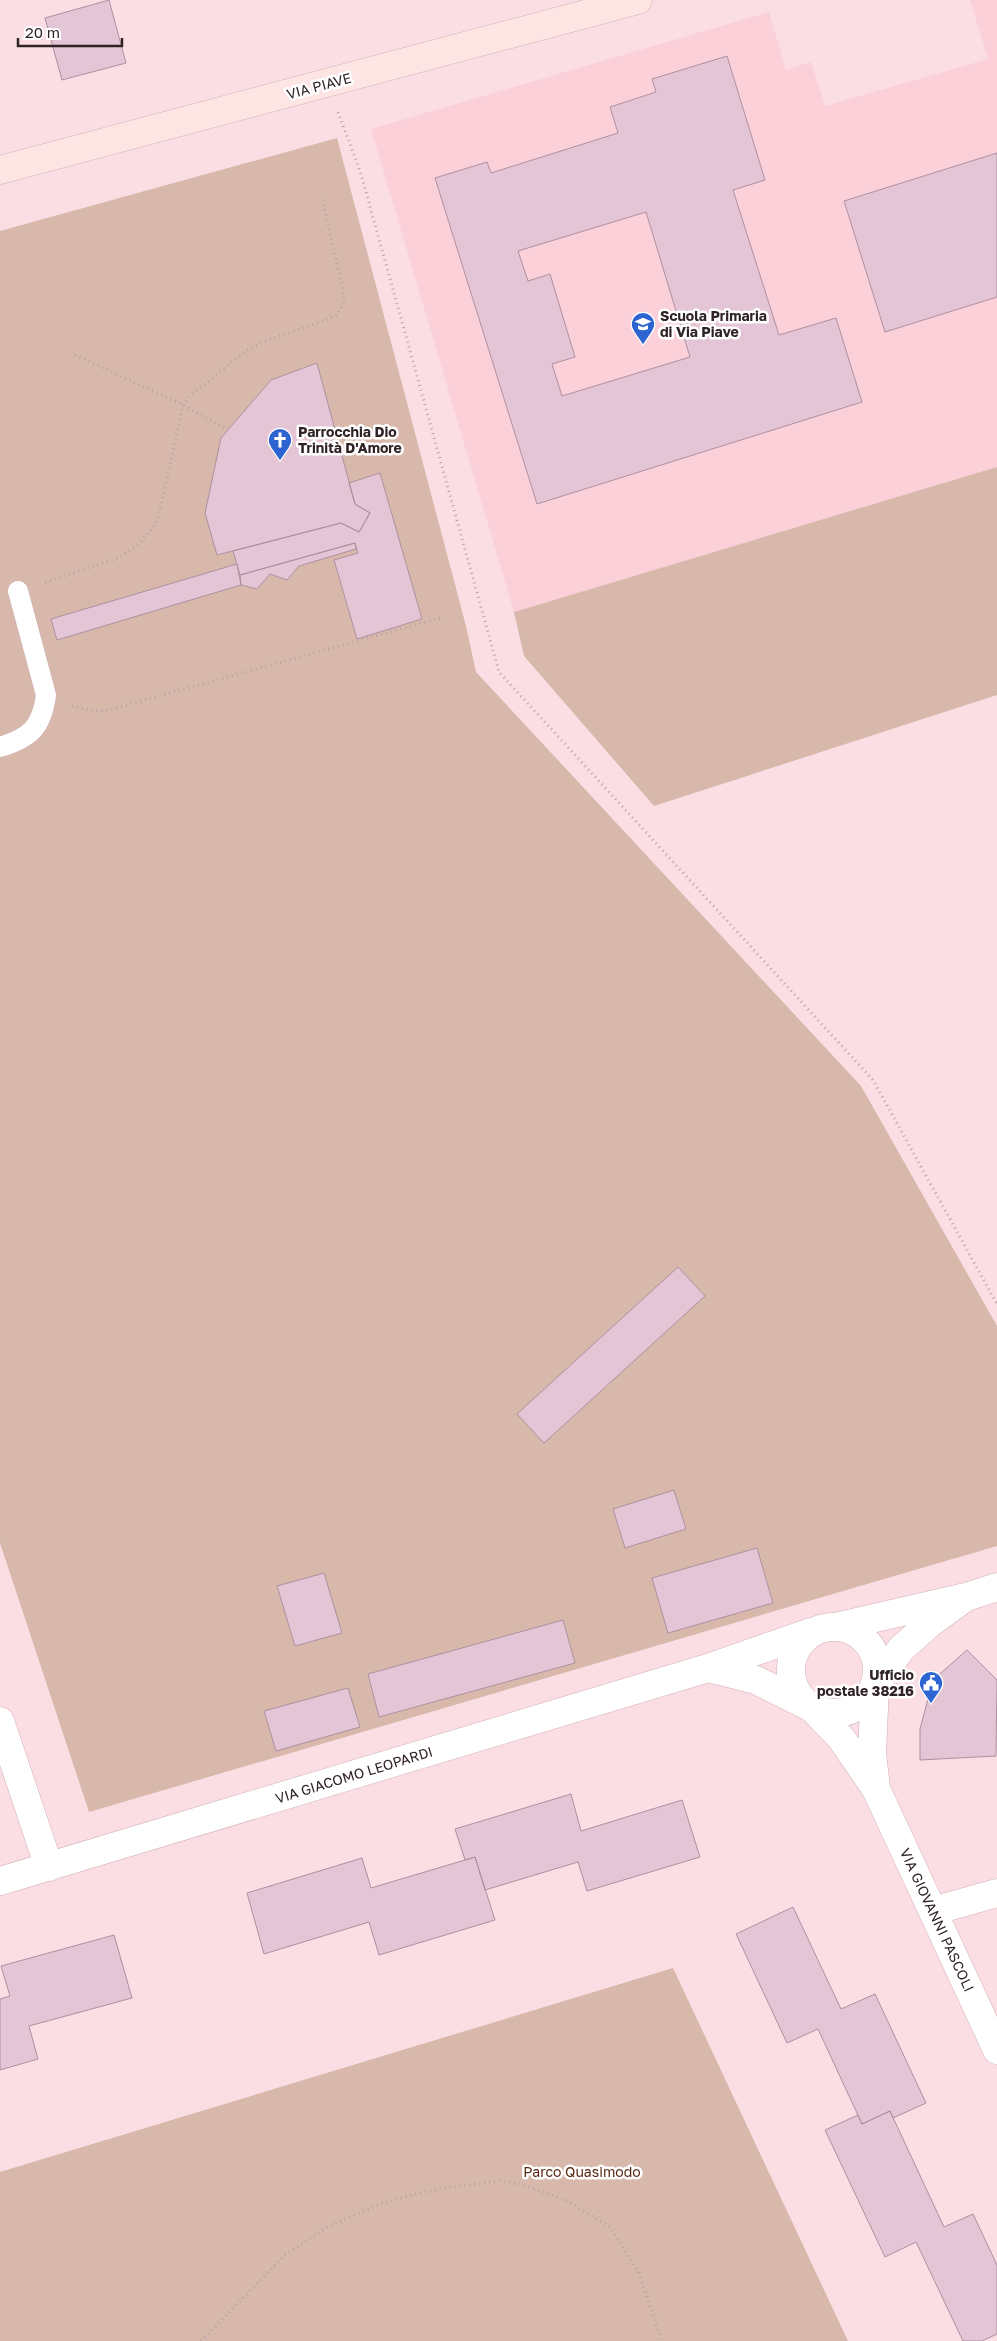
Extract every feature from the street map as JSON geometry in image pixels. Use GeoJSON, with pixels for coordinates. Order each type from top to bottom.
{"type":"FeatureCollection","features":[{"type":"Feature","properties":{"kind":"street","name":"VIA PIAVE"},"geometry":{"type":"LineString","coordinates":[[0,170],[638,0]]}},
{"type":"Feature","properties":{"kind":"street","name":"VIA GIACOMO LEOPARDI"},"geometry":{"type":"LineString","coordinates":[[0,1881],[708,1668],[825,1626],[840,1626],[966,1597],[997,1587]]}},
{"type":"Feature","properties":{"kind":"street","name":"VIA GIACOMO LEOPARDI"},"geometry":{"type":"LineString","coordinates":[[708,1668],[756,1680],[825,1713],[840,1713],[855,1708],[867,1699],[901,1649],[929,1624],[966,1597]]}},
{"type":"Feature","properties":{"kind":"street"},"geometry":{"type":"LineString","coordinates":[[840,1626],[856,1632],[868,1642],[875,1655],[878,1670],[875,1685]]}},
{"type":"Feature","properties":{"kind":"street"},"geometry":{"type":"LineString","coordinates":[[811,1632],[800,1642],[793,1656],[790,1669],[793,1684],[800,1697],[812,1708]]}},
{"type":"Feature","properties":{"kind":"street","name":"VIA GIOVANNI PASCOLI"},"geometry":{"type":"LineString","coordinates":[[875,1685],[872,1753],[876,1789]]}},
{"type":"Feature","properties":{"kind":"street","name":"VIA GIOVANNI PASCOLI"},"geometry":{"type":"LineString","coordinates":[[812,1708],[841,1738],[876,1789],[997,2050]]}},
{"type":"Feature","properties":{"kind":"street"},"geometry":{"type":"LineString","coordinates":[[0,1721],[49,1867]]}},
{"type":"Feature","properties":{"kind":"street"},"geometry":{"type":"LineString","coordinates":[[933,1911],[997,1893]]}},
{"type":"Feature","properties":{"kind":"lane"},"geometry":{"type":"LineString","coordinates":[[0,747],[19,741],[34,730],[44,708],[46,695],[18,591]]}},
{"type":"Feature","properties":{"kind":"path"},"geometry":{"type":"LineString","coordinates":[[328,83],[361,174],[499,672],[873,1080],[997,1304]]}},
{"type":"Feature","properties":{"kind":"path"},"geometry":{"type":"LineString","coordinates":[[18,591],[119,558],[130,552],[148,536],[159,515],[182,405],[190,396],[247,350],[263,342],[336,316],[343,306],[344,295],[322,197]]}},
{"type":"Feature","properties":{"kind":"path"},"geometry":{"type":"LineString","coordinates":[[75,355],[182,405],[228,430]]}},
{"type":"Feature","properties":{"kind":"path"},"geometry":{"type":"LineString","coordinates":[[44,708],[73,706],[95,712],[109,710],[440,618]]}},
{"type":"Feature","properties":{"kind":"path"},"geometry":{"type":"LineString","coordinates":[[201,2341],[232,2307],[285,2255],[327,2227],[380,2204],[412,2195],[444,2188],[500,2181],[524,2186],[569,2202],[610,2227],[639,2273],[662,2341]]}},
{"type":"Feature","properties":{"kind":"shaded area","name":"Scuola Primaria di Via Piave"},"geometry":{"type":"Polygon","coordinates":[[[970,0],[997,0],[997,467],[514,612],[371,129],[769,12],[786,70],[811,62],[825,106],[988,59],[970,0]]]}},
{"type":"Feature","properties":{"kind":"green space"},"geometry":{"type":"Polygon","coordinates":[[[337,138],[466,626],[476,672],[861,1086],[997,1326],[997,1546],[89,1812],[0,1543],[0,231],[337,138]]]}},
{"type":"Feature","properties":{"kind":"green space"},"geometry":{"type":"Polygon","coordinates":[[[997,467],[997,695],[654,806],[524,656],[514,612],[997,467]]]}},
{"type":"Feature","properties":{"kind":"green space","name":"Parco Quasimodo"},"geometry":{"type":"Polygon","coordinates":[[[673,1968],[848,2341],[0,2341],[0,2172],[673,1968]]]}},
{"type":"Feature","properties":{"kind":"building"},"geometry":{"type":"Polygon","coordinates":[[[109,0],[126,63],[62,80],[45,18],[109,0]]]}},
{"type":"Feature","properties":{"kind":"building"},"geometry":{"type":"Polygon","coordinates":[[[727,56],[765,180],[733,190],[779,335],[836,318],[862,402],[537,504],[435,178],[487,162],[491,173],[618,133],[610,107],[656,92],[652,79],[727,56]],[[646,212],[518,251],[528,281],[550,274],[575,357],[552,364],[562,396],[690,357],[646,212]]]}},
{"type":"Feature","properties":{"kind":"building"},"geometry":{"type":"Polygon","coordinates":[[[997,153],[997,297],[885,332],[844,201],[997,153]]]}},
{"type":"Feature","properties":{"kind":"building","name":"Parrocchia Dio Trinità D'Amore"},"geometry":{"type":"Polygon","coordinates":[[[317,363],[355,504],[370,513],[359,532],[341,523],[217,555],[205,513],[221,438],[271,380],[317,363]]]}},
{"type":"Feature","properties":{"kind":"building"},"geometry":{"type":"Polygon","coordinates":[[[380,473],[422,619],[357,639],[334,560],[358,553],[355,543],[240,575],[233,551],[341,523],[359,532],[370,513],[355,504],[349,483],[380,473]]]}},
{"type":"Feature","properties":{"kind":"building"},"geometry":{"type":"Polygon","coordinates":[[[355,543],[356,549],[299,566],[287,580],[270,574],[257,589],[241,585],[240,575],[355,543]]]}},
{"type":"Feature","properties":{"kind":"building"},"geometry":{"type":"Polygon","coordinates":[[[237,564],[241,585],[57,640],[51,619],[237,564]]]}},
{"type":"Feature","properties":{"kind":"building"},"geometry":{"type":"Polygon","coordinates":[[[678,1267],[705,1296],[544,1443],[517,1414],[678,1267]]]}},
{"type":"Feature","properties":{"kind":"building"},"geometry":{"type":"Polygon","coordinates":[[[674,1490],[686,1529],[625,1548],[613,1509],[674,1490]]]}},
{"type":"Feature","properties":{"kind":"building"},"geometry":{"type":"Polygon","coordinates":[[[757,1548],[773,1603],[668,1633],[652,1578],[757,1548]]]}},
{"type":"Feature","properties":{"kind":"building"},"geometry":{"type":"Polygon","coordinates":[[[324,1573],[342,1633],[295,1646],[277,1586],[324,1573]]]}},
{"type":"Feature","properties":{"kind":"building"},"geometry":{"type":"Polygon","coordinates":[[[563,1620],[575,1663],[379,1717],[368,1674],[563,1620]]]}},
{"type":"Feature","properties":{"kind":"building"},"geometry":{"type":"Polygon","coordinates":[[[967,1650],[997,1680],[996,1756],[920,1760],[920,1729],[933,1680],[967,1650]]]}},
{"type":"Feature","properties":{"kind":"building"},"geometry":{"type":"Polygon","coordinates":[[[348,1688],[360,1727],[276,1751],[264,1711],[348,1688]]]}},
{"type":"Feature","properties":{"kind":"building"},"geometry":{"type":"Polygon","coordinates":[[[571,1794],[581,1831],[682,1800],[700,1857],[587,1891],[578,1862],[485,1890],[475,1857],[465,1860],[455,1829],[571,1794]]]}},
{"type":"Feature","properties":{"kind":"building"},"geometry":{"type":"Polygon","coordinates":[[[475,1857],[495,1920],[379,1955],[369,1922],[264,1954],[247,1893],[362,1858],[371,1888],[475,1857]]]}},
{"type":"Feature","properties":{"kind":"building"},"geometry":{"type":"Polygon","coordinates":[[[793,1907],[841,2009],[875,1994],[926,2103],[893,2118],[890,2111],[862,2124],[818,2029],[787,2043],[736,1934],[793,1907]]]}},
{"type":"Feature","properties":{"kind":"building"},"geometry":{"type":"Polygon","coordinates":[[[114,1935],[132,1998],[29,2026],[38,2059],[0,2070],[0,1999],[10,1996],[1,1966],[114,1935]]]}},
{"type":"Feature","properties":{"kind":"building"},"geometry":{"type":"Polygon","coordinates":[[[890,2111],[944,2227],[973,2214],[997,2265],[997,2334],[982,2341],[963,2341],[916,2242],[885,2257],[825,2130],[858,2115],[862,2124],[890,2111]]]}},
{"type":"Feature","properties":{"kind":"place","name":"Scuola Primaria di Via Piave"},"geometry":{"type":"Point","coordinates":[643,345]}},
{"type":"Feature","properties":{"kind":"place","name":"Parrocchia Dio Trinità D'Amore"},"geometry":{"type":"Point","coordinates":[280,461]}},
{"type":"Feature","properties":{"kind":"place","name":"Ufficio postale 38216"},"geometry":{"type":"Point","coordinates":[931,1704]}}]}
